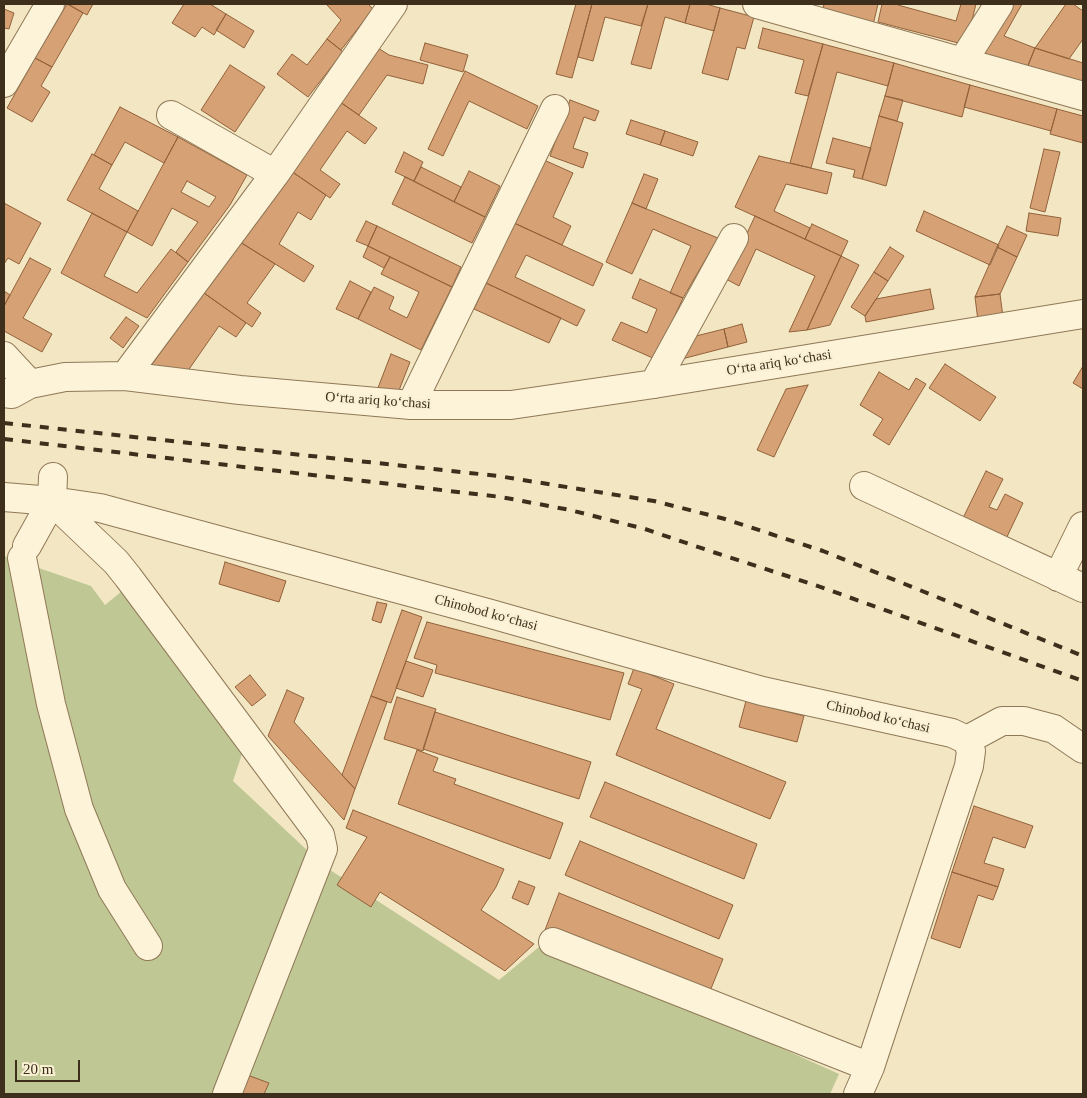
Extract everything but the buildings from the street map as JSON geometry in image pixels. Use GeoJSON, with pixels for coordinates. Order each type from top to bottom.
{"type":"FeatureCollection","features":[{"type":"Feature","properties":{"kind":"street"},"geometry":{"type":"LineString","coordinates":[[4,83],[50,4]]}},
{"type":"Feature","properties":{"kind":"street"},"geometry":{"type":"LineString","coordinates":[[963,61],[999,4]]}},
{"type":"Feature","properties":{"kind":"street"},"geometry":{"type":"LineString","coordinates":[[124,376],[275,174],[389,5]]}},
{"type":"Feature","properties":{"kind":"street"},"geometry":{"type":"LineString","coordinates":[[766,5],[1083,96]]}},
{"type":"Feature","properties":{"kind":"street"},"geometry":{"type":"LineString","coordinates":[[411,405],[555,109]]}},
{"type":"Feature","properties":{"kind":"street"},"geometry":{"type":"LineString","coordinates":[[171,115],[275,174]]}},
{"type":"Feature","properties":{"kind":"street"},"geometry":{"type":"LineString","coordinates":[[654,384],[734,238]]}},
{"type":"Feature","properties":{"kind":"street","name":"Oʻrta ariq koʻchasi"},"geometry":{"type":"LineString","coordinates":[[4,393],[12,394],[30,384],[65,377],[124,376],[240,390],[411,405],[511,405],[654,384],[1083,314]]}},
{"type":"Feature","properties":{"kind":"street"},"geometry":{"type":"LineString","coordinates":[[4,356],[30,384]]}},
{"type":"Feature","properties":{"kind":"street"},"geometry":{"type":"LineString","coordinates":[[864,486],[1083,588]]}},
{"type":"Feature","properties":{"kind":"street"},"geometry":{"type":"LineString","coordinates":[[148,946],[112,889],[79,809],[51,704],[24,552],[52,489],[128,577],[320,835],[323,850],[227,1094]]}},
{"type":"Feature","properties":{"kind":"street","name":"Chinobod koʻchasi"},"geometry":{"type":"LineString","coordinates":[[4,497],[52,489],[100,508],[482,611],[762,691],[952,733],[967,740]]}},
{"type":"Feature","properties":{"kind":"street"},"geometry":{"type":"LineString","coordinates":[[1058,577],[1083,526]]}},
{"type":"Feature","properties":{"kind":"street"},"geometry":{"type":"LineString","coordinates":[[858,1094],[870,1067],[969,766],[971,751],[967,740],[1002,721],[1024,722],[1054,729],[1083,749]]}},
{"type":"Feature","properties":{"kind":"street"},"geometry":{"type":"LineString","coordinates":[[553,942],[870,1067]]}},
{"type":"Feature","properties":{"kind":"green space"},"geometry":{"type":"Polygon","coordinates":[[[4,556],[91,586],[105,605],[122,591],[243,751],[233,781],[324,866],[499,980],[545,942],[839,1074],[830,1094],[4,1094],[4,556]]]}},
{"type":"Feature","properties":{"kind":"railway"},"geometry":{"type":"LineString","coordinates":[[4,423],[498,476],[654,501],[725,519],[823,551],[1083,656]]}},
{"type":"Feature","properties":{"kind":"railway"},"geometry":{"type":"LineString","coordinates":[[4,439],[501,497],[570,510],[645,529],[815,585],[1083,681]]}}]}
